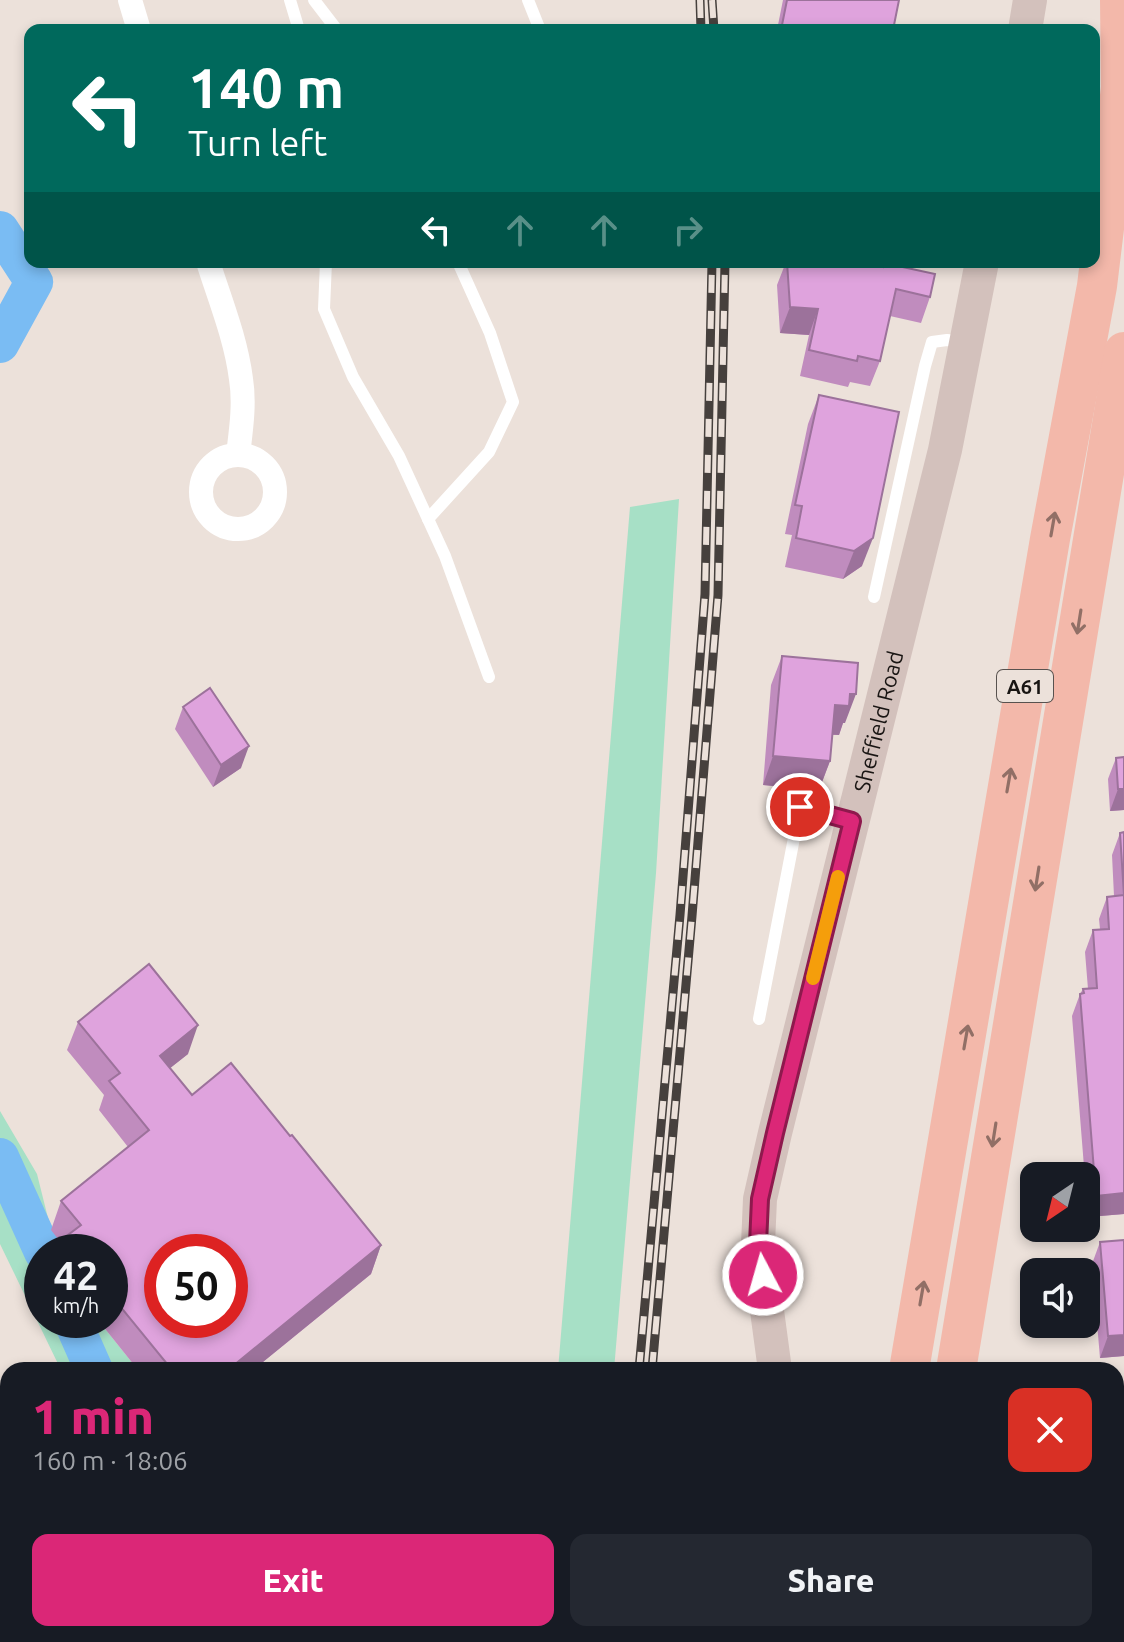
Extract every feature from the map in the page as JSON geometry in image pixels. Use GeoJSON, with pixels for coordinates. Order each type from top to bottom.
{"type":"FeatureCollection","features":[{"type":"Feature","properties":{"kind":"highway","name":"A61"},"geometry":{"type":"LineString","coordinates":[[1100,261],[1121,88],[1120,0]]}},
{"type":"Feature","properties":{"kind":"highway","name":"A61"},"geometry":{"type":"LineString","coordinates":[[910,1362],[1099,268]]}},
{"type":"Feature","properties":{"kind":"highway","name":"A61"},"geometry":{"type":"LineString","coordinates":[[957,1362],[1124,352]]}},
{"type":"Feature","properties":{"kind":"main road"},"geometry":{"type":"LineString","coordinates":[[1026,24],[1030,0]]}},
{"type":"Feature","properties":{"kind":"main road","name":"Sheffield Road"},"geometry":{"type":"LineString","coordinates":[[774,1362],[758,1244],[760,1199],[945,450],[981,268]]}},
{"type":"Feature","properties":{"kind":"street"},"geometry":{"type":"LineString","coordinates":[[130,0],[137,24]]}},
{"type":"Feature","properties":{"kind":"street"},"geometry":{"type":"LineString","coordinates":[[210,268],[241,381],[242,422],[238,455]]}},
{"type":"Feature","properties":{"kind":"lane"},"geometry":{"type":"LineString","coordinates":[[290,0],[297,24]]}},
{"type":"Feature","properties":{"kind":"lane"},"geometry":{"type":"LineString","coordinates":[[314,0],[332,24]]}},
{"type":"Feature","properties":{"kind":"lane"},"geometry":{"type":"LineString","coordinates":[[528,0],[538,24]]}},
{"type":"Feature","properties":{"kind":"lane"},"geometry":{"type":"LineString","coordinates":[[326,268],[324,309],[353,377],[399,456],[445,556],[489,677]]}},
{"type":"Feature","properties":{"kind":"lane"},"geometry":{"type":"LineString","coordinates":[[428,519],[489,452],[513,402],[490,333],[461,268]]}},
{"type":"Feature","properties":{"kind":"lane"},"geometry":{"type":"LineString","coordinates":[[874,597],[932,342],[966,342]]}},
{"type":"Feature","properties":{"kind":"lane"},"geometry":{"type":"LineString","coordinates":[[759,1019],[800,807],[852,821]]}},
{"type":"Feature","properties":{"kind":"green space"},"geometry":{"type":"Polygon","coordinates":[[[679,499],[656,873],[615,1362],[559,1362],[630,507],[679,499]]]}},
{"type":"Feature","properties":{"kind":"green space"},"geometry":{"type":"Polygon","coordinates":[[[0,1111],[37,1174],[54,1234],[24,1234],[24,1294],[0,1244],[0,1111]]]}},
{"type":"Feature","properties":{"kind":"green space"},"geometry":{"type":"Polygon","coordinates":[[[46,1338],[112,1338],[132,1362],[57,1362],[46,1338]]]}},
{"type":"Feature","properties":{"kind":"building"},"geometry":{"type":"Polygon","coordinates":[[[787,0],[899,0],[894,24],[782,24],[787,0]]]}},
{"type":"Feature","properties":{"kind":"building"},"geometry":{"type":"Polygon","coordinates":[[[787,268],[907,268],[935,274],[930,297],[896,289],[880,361],[858,356],[857,361],[809,350],[818,309],[790,307],[787,268]]]}},
{"type":"Feature","properties":{"kind":"building"},"geometry":{"type":"Polygon","coordinates":[[[819,395],[899,412],[873,538],[854,551],[796,538],[802,506],[795,505],[819,395]]]}},
{"type":"Feature","properties":{"kind":"building"},"geometry":{"type":"Polygon","coordinates":[[[782,656],[858,663],[856,694],[850,694],[849,706],[835,705],[830,761],[773,756],[782,656]]]}},
{"type":"Feature","properties":{"kind":"building"},"geometry":{"type":"Polygon","coordinates":[[[210,688],[249,746],[221,765],[183,707],[210,688]]]}},
{"type":"Feature","properties":{"kind":"building"},"geometry":{"type":"Polygon","coordinates":[[[1124,757],[1124,789],[1118,789],[1116,758],[1124,757]]]}},
{"type":"Feature","properties":{"kind":"building"},"geometry":{"type":"Polygon","coordinates":[[[1124,832],[1124,895],[1120,833],[1124,832]]]}},
{"type":"Feature","properties":{"kind":"building"},"geometry":{"type":"Polygon","coordinates":[[[1124,895],[1124,1193],[1100,1196],[1100,1162],[1093,1162],[1080,994],[1084,993],[1083,989],[1097,988],[1093,930],[1109,929],[1107,897],[1124,895]]]}},
{"type":"Feature","properties":{"kind":"building"},"geometry":{"type":"Polygon","coordinates":[[[149,964],[198,1025],[160,1056],[192,1095],[231,1063],[381,1245],[238,1362],[165,1362],[146,1338],[248,1338],[248,1234],[144,1234],[144,1336],[128,1316],[128,1234],[69,1234],[81,1225],[61,1201],[149,1130],[109,1081],[120,1073],[78,1022],[149,964]]]}},
{"type":"Feature","properties":{"kind":"building"},"geometry":{"type":"Polygon","coordinates":[[[1124,1240],[1124,1335],[1108,1336],[1100,1242],[1124,1240]]]}},
{"type":"Feature","properties":{"kind":"waterway"},"geometry":{"type":"LineString","coordinates":[[0,230],[24,267]]}},
{"type":"Feature","properties":{"kind":"waterway"},"geometry":{"type":"LineString","coordinates":[[0,344],[34,282],[25,268]]}},
{"type":"Feature","properties":{"kind":"waterway"},"geometry":{"type":"LineString","coordinates":[[0,1157],[35,1234]]}},
{"type":"Feature","properties":{"kind":"waterway"},"geometry":{"type":"LineString","coordinates":[[80,1338],[90,1362]]}},
{"type":"Feature","properties":{"kind":"railway"},"geometry":{"type":"LineString","coordinates":[[700,0],[701,24]]}},
{"type":"Feature","properties":{"kind":"railway"},"geometry":{"type":"LineString","coordinates":[[712,0],[714,24]]}},
{"type":"Feature","properties":{"kind":"railway"},"geometry":{"type":"LineString","coordinates":[[640,1362],[705,594],[712,268]]}},
{"type":"Feature","properties":{"kind":"railway"},"geometry":{"type":"LineString","coordinates":[[653,1362],[718,595],[725,268]]}},
{"type":"Feature","properties":{"kind":"slow traffic"},"geometry":{"type":"LineString","coordinates":[[813,978],[838,877]]}},
{"type":"Feature","properties":{"kind":"route"},"geometry":{"type":"LineString","coordinates":[[763,1275],[758,1244],[760,1199],[852,821],[800,807]]}}]}
